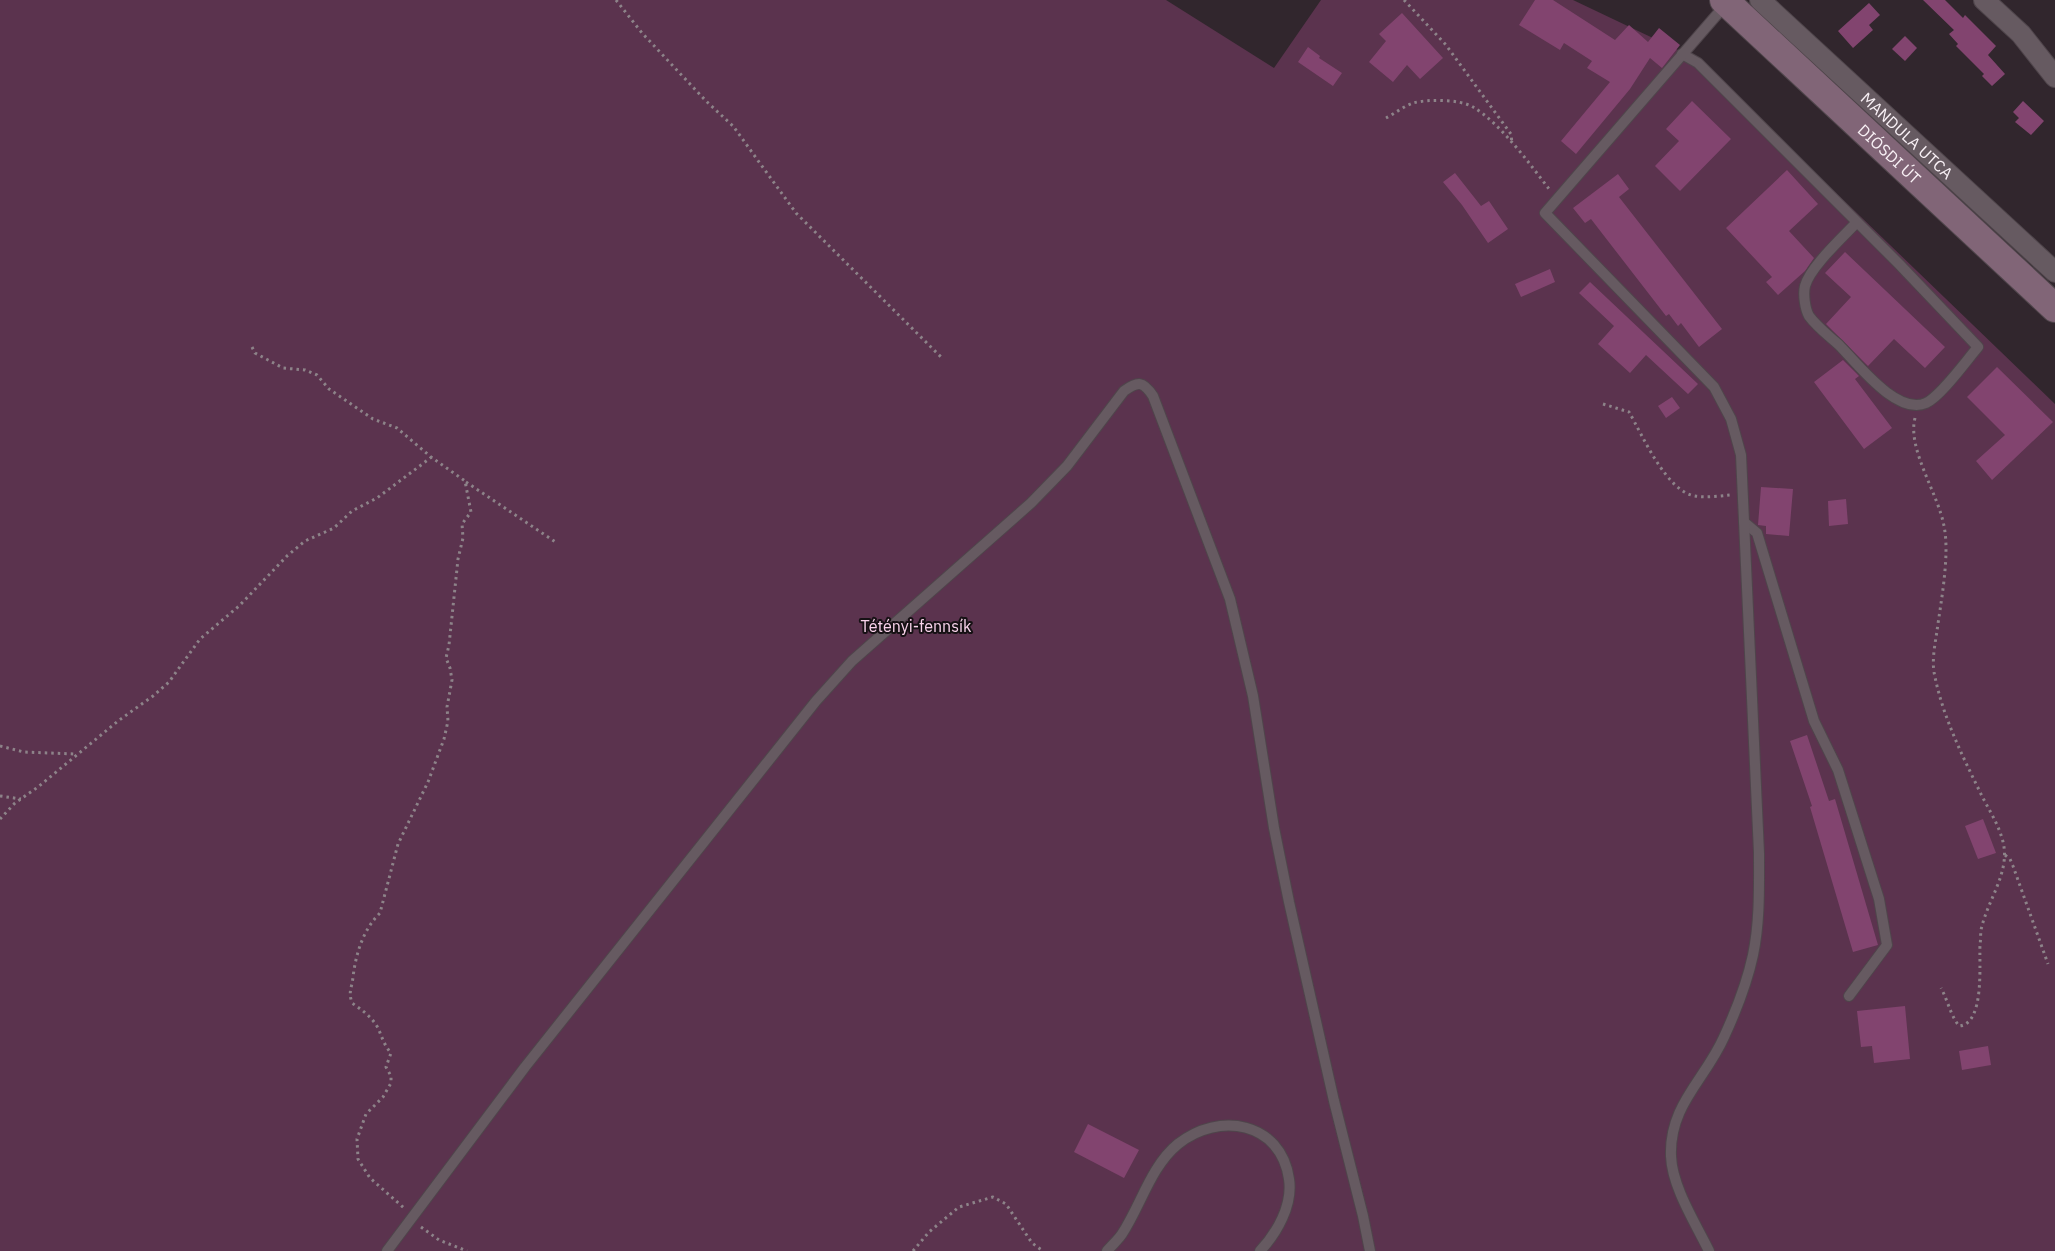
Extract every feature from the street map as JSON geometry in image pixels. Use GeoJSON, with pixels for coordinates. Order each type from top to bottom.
{"type":"FeatureCollection","features":[{"type":"Feature","properties":{"kind":"main road","name":"DIÓSDI ÚT"},"geometry":{"type":"LineString","coordinates":[[1726,1],[2055,308]]}},
{"type":"Feature","properties":{"kind":"street","name":"MANDULA UTCA"},"geometry":{"type":"LineString","coordinates":[[1760,0],[2055,272]]}},
{"type":"Feature","properties":{"kind":"street"},"geometry":{"type":"LineString","coordinates":[[1984,0],[2021,34],[2055,77]]}},
{"type":"Feature","properties":{"kind":"lane"},"geometry":{"type":"LineString","coordinates":[[1709,1251],[1679,1188],[1671,1157],[1673,1131],[1680,1108],[1723,1040],[1738,1003],[1753,955],[1759,908],[1759,853],[1741,455],[1732,419],[1714,387],[1545,214],[1726,1]]}},
{"type":"Feature","properties":{"kind":"lane"},"geometry":{"type":"LineString","coordinates":[[1682,54],[1698,63],[1857,222],[1899,264],[1978,347],[1937,395],[1925,403],[1906,404],[1890,394],[1864,373],[1809,315],[1805,301],[1805,287],[1810,274],[1857,222]]}},
{"type":"Feature","properties":{"kind":"lane"},"geometry":{"type":"LineString","coordinates":[[388,1251],[525,1067],[816,701],[852,662],[1032,504],[1067,466],[1124,391],[1133,385],[1141,384],[1147,388],[1152,396],[1230,599],[1253,696],[1274,828],[1289,902],[1370,1251]]}},
{"type":"Feature","properties":{"kind":"lane"},"geometry":{"type":"LineString","coordinates":[[1744,522],[1757,533],[1814,721],[1838,770],[1879,899],[1887,945],[1849,996]]}},
{"type":"Feature","properties":{"kind":"lane"},"geometry":{"type":"LineString","coordinates":[[1107,1251],[1122,1234],[1158,1167],[1177,1145],[1196,1133],[1215,1126],[1235,1125],[1253,1130],[1270,1140],[1285,1163],[1290,1181],[1289,1197],[1282,1219],[1260,1251]]}},
{"type":"Feature","properties":{"kind":"path"},"geometry":{"type":"LineString","coordinates":[[616,0],[642,32],[706,101],[733,126],[796,212],[943,359]]}},
{"type":"Feature","properties":{"kind":"path"},"geometry":{"type":"LineString","coordinates":[[1404,0],[1446,44],[1511,134],[1512,145]]}},
{"type":"Feature","properties":{"kind":"path"},"geometry":{"type":"LineString","coordinates":[[1386,118],[1412,103],[1453,100],[1472,106],[1492,122],[1532,166],[1556,200]]}},
{"type":"Feature","properties":{"kind":"path"},"geometry":{"type":"LineString","coordinates":[[252,347],[255,354],[283,368],[304,370],[316,375],[328,389],[373,419],[397,428],[465,481],[557,543]]}},
{"type":"Feature","properties":{"kind":"path"},"geometry":{"type":"LineString","coordinates":[[1925,403],[1915,419],[1914,438],[1924,470],[1939,504],[1945,528],[1946,542],[1934,670],[1944,712],[1963,756],[2001,833],[2004,855],[2003,865],[1982,926],[1977,1006],[1972,1019],[1959,1026],[1954,1019],[1941,988]]}},
{"type":"Feature","properties":{"kind":"path"},"geometry":{"type":"LineString","coordinates":[[1603,404],[1629,412],[1664,472],[1675,486],[1693,496],[1743,495]]}},
{"type":"Feature","properties":{"kind":"path"},"geometry":{"type":"LineString","coordinates":[[0,819],[21,799],[38,788],[77,754],[169,682],[200,639],[239,606],[287,556],[305,541],[334,528],[352,512],[377,498],[432,456]]}},
{"type":"Feature","properties":{"kind":"path"},"geometry":{"type":"LineString","coordinates":[[465,481],[471,512],[462,524],[463,538],[458,559],[446,658],[452,680],[447,707],[448,722],[444,739],[428,782],[398,844],[380,913],[372,920],[360,944],[354,963],[353,979],[350,987],[352,1003],[371,1019],[379,1030],[383,1043],[391,1052],[386,1067],[392,1076],[391,1082],[383,1097],[366,1114],[362,1123],[357,1139],[358,1159],[370,1178],[403,1206],[411,1220],[439,1240],[467,1251]]}},
{"type":"Feature","properties":{"kind":"path"},"geometry":{"type":"LineString","coordinates":[[0,746],[24,752],[77,754]]}},
{"type":"Feature","properties":{"kind":"path"},"geometry":{"type":"LineString","coordinates":[[0,796],[21,799]]}},
{"type":"Feature","properties":{"kind":"path"},"geometry":{"type":"LineString","coordinates":[[2004,855],[2010,859],[2014,866],[2048,964]]}},
{"type":"Feature","properties":{"kind":"path"},"geometry":{"type":"LineString","coordinates":[[913,1251],[929,1232],[959,1207],[992,1198],[1006,1204],[1032,1243],[1043,1251]]}},
{"type":"Feature","properties":{"kind":"green space","name":"Tétényi-fennsík"},"geometry":{"type":"Polygon","coordinates":[[[0,0],[1166,0],[1274,68],[1321,0],[1573,0],[1697,59],[2055,404],[2055,1251],[0,1251],[0,0]]]}},
{"type":"Feature","properties":{"kind":"building"},"geometry":{"type":"Polygon","coordinates":[[[1535,0],[1553,0],[1615,40],[1629,25],[1648,42],[1659,28],[1680,45],[1662,68],[1650,58],[1630,89],[1576,154],[1561,141],[1610,82],[1587,68],[1592,61],[1564,43],[1560,50],[1519,25],[1535,0]]]}},
{"type":"Feature","properties":{"kind":"building"},"geometry":{"type":"Polygon","coordinates":[[[1923,0],[1945,0],[1963,18],[1965,15],[1996,46],[1988,55],[2005,74],[1992,86],[1982,76],[1984,74],[1956,46],[1958,44],[1949,34],[1954,30],[1923,0]]]}},
{"type":"Feature","properties":{"kind":"building"},"geometry":{"type":"Polygon","coordinates":[[[1869,3],[1880,15],[1869,25],[1873,30],[1853,48],[1838,31],[1869,3]]]}},
{"type":"Feature","properties":{"kind":"building"},"geometry":{"type":"Polygon","coordinates":[[[1402,13],[1443,58],[1420,79],[1407,65],[1393,82],[1369,62],[1386,41],[1379,34],[1402,13]]]}},
{"type":"Feature","properties":{"kind":"building"},"geometry":{"type":"Polygon","coordinates":[[[1905,36],[1917,48],[1905,61],[1892,49],[1905,36]]]}},
{"type":"Feature","properties":{"kind":"building"},"geometry":{"type":"Polygon","coordinates":[[[1308,47],[1320,56],[1319,58],[1342,73],[1333,86],[1298,62],[1308,47]]]}},
{"type":"Feature","properties":{"kind":"building"},"geometry":{"type":"Polygon","coordinates":[[[1692,101],[1731,139],[1680,191],[1655,166],[1679,141],[1666,129],[1692,101]]]}},
{"type":"Feature","properties":{"kind":"building"},"geometry":{"type":"Polygon","coordinates":[[[2023,101],[2044,121],[2031,135],[2015,122],[2019,118],[2013,112],[2023,101]]]}},
{"type":"Feature","properties":{"kind":"building"},"geometry":{"type":"Polygon","coordinates":[[[1787,170],[1818,204],[1789,231],[1814,258],[1805,271],[1778,295],[1766,282],[1772,277],[1726,228],[1787,170]]]}},
{"type":"Feature","properties":{"kind":"building"},"geometry":{"type":"Polygon","coordinates":[[[1455,173],[1481,206],[1489,201],[1508,229],[1488,243],[1462,205],[1443,182],[1455,173]]]}},
{"type":"Feature","properties":{"kind":"building"},"geometry":{"type":"Polygon","coordinates":[[[1618,174],[1629,189],[1619,197],[1722,329],[1699,347],[1681,323],[1678,326],[1669,314],[1666,316],[1591,219],[1585,223],[1573,208],[1618,174]]]}},
{"type":"Feature","properties":{"kind":"building"},"geometry":{"type":"Polygon","coordinates":[[[1845,252],[1945,347],[1925,368],[1894,339],[1868,366],[1826,324],[1851,297],[1825,273],[1845,252]]]}},
{"type":"Feature","properties":{"kind":"building"},"geometry":{"type":"Polygon","coordinates":[[[1550,269],[1555,282],[1521,297],[1515,284],[1550,269]]]}},
{"type":"Feature","properties":{"kind":"building"},"geometry":{"type":"Polygon","coordinates":[[[1590,282],[1698,384],[1688,394],[1646,355],[1630,373],[1598,344],[1614,326],[1579,293],[1590,282]]]}},
{"type":"Feature","properties":{"kind":"building"},"geometry":{"type":"Polygon","coordinates":[[[1843,360],[1859,376],[1855,379],[1892,428],[1864,449],[1814,382],[1843,360]]]}},
{"type":"Feature","properties":{"kind":"building"},"geometry":{"type":"Polygon","coordinates":[[[1997,367],[2053,422],[1992,480],[1976,461],[2005,435],[1967,397],[1997,367]]]}},
{"type":"Feature","properties":{"kind":"building"},"geometry":{"type":"Polygon","coordinates":[[[1672,397],[1680,408],[1666,418],[1658,406],[1672,397]]]}},
{"type":"Feature","properties":{"kind":"building"},"geometry":{"type":"Polygon","coordinates":[[[1761,487],[1793,489],[1789,536],[1766,534],[1766,526],[1758,525],[1761,487]]]}},
{"type":"Feature","properties":{"kind":"building"},"geometry":{"type":"Polygon","coordinates":[[[1846,499],[1848,524],[1829,526],[1828,501],[1846,499]]]}},
{"type":"Feature","properties":{"kind":"building"},"geometry":{"type":"Polygon","coordinates":[[[1807,735],[1829,801],[1835,799],[1878,945],[1853,952],[1810,807],[1812,806],[1790,741],[1807,735]]]}},
{"type":"Feature","properties":{"kind":"building"},"geometry":{"type":"Polygon","coordinates":[[[1983,819],[1996,853],[1978,859],[1965,826],[1983,819]]]}},
{"type":"Feature","properties":{"kind":"building"},"geometry":{"type":"Polygon","coordinates":[[[1905,1006],[1910,1059],[1874,1063],[1872,1046],[1861,1047],[1857,1011],[1905,1006]]]}},
{"type":"Feature","properties":{"kind":"building"},"geometry":{"type":"Polygon","coordinates":[[[1988,1046],[1991,1065],[1962,1070],[1959,1051],[1988,1046]]]}},
{"type":"Feature","properties":{"kind":"building"},"geometry":{"type":"Polygon","coordinates":[[[1088,1124],[1139,1150],[1124,1178],[1074,1152],[1088,1124]]]}}]}
